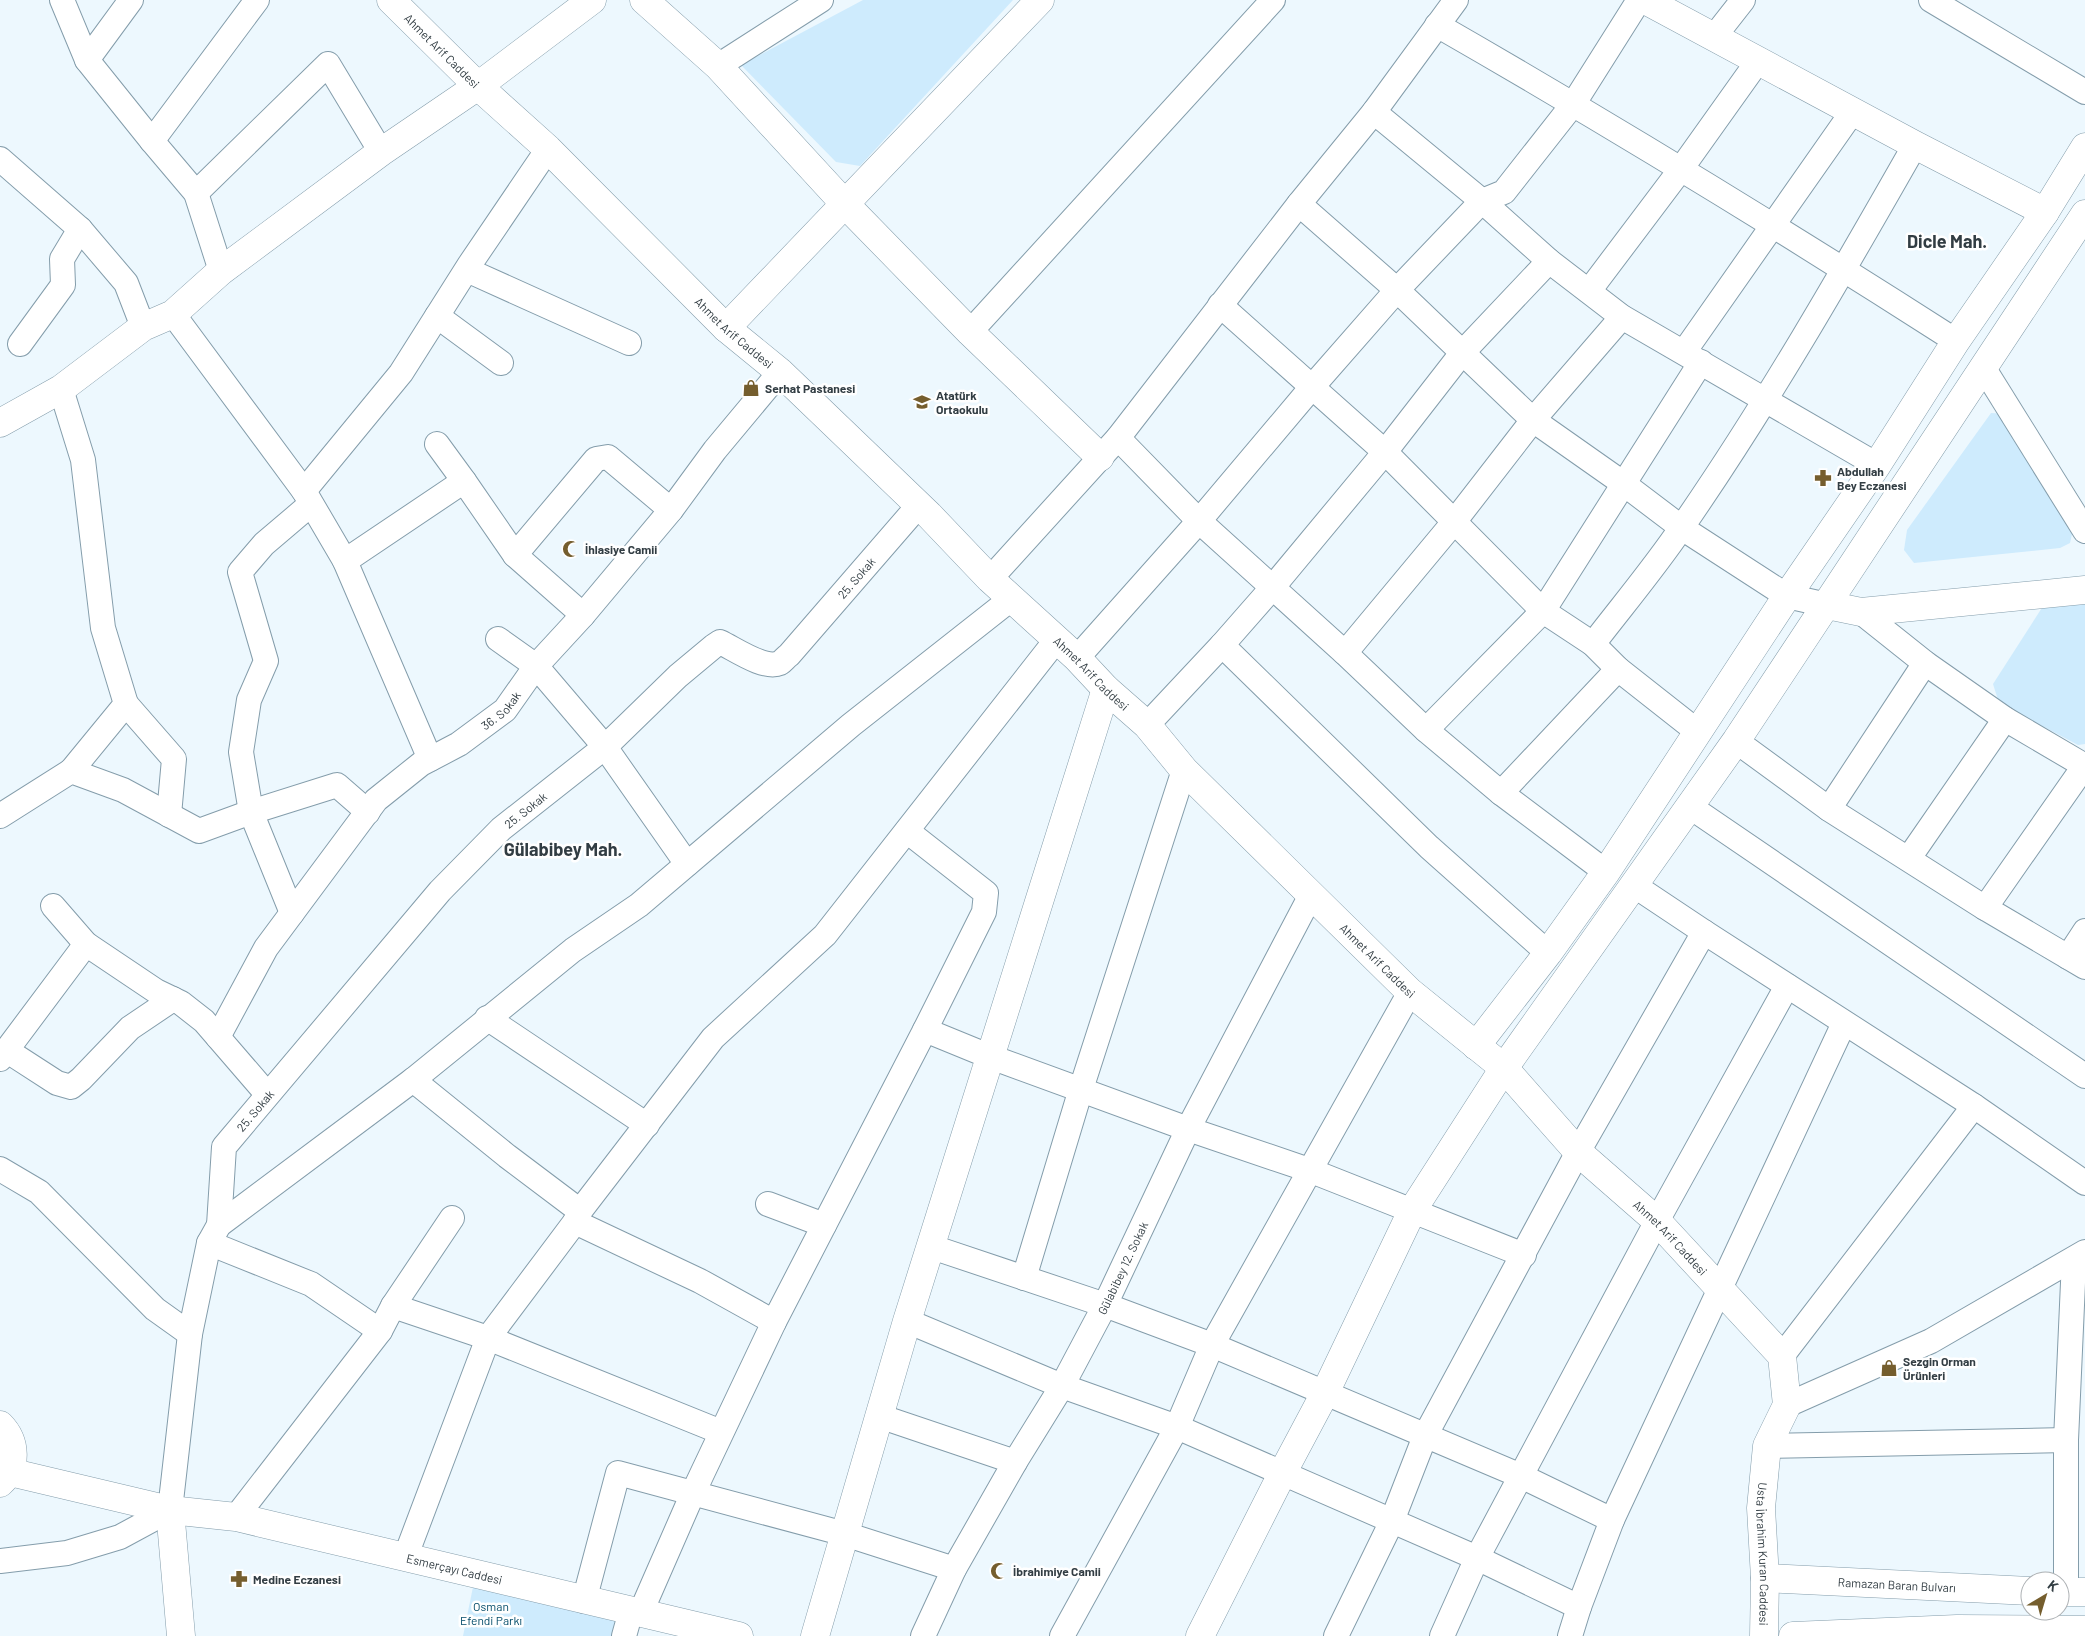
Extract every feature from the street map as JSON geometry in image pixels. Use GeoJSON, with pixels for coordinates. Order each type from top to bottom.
{"type":"FeatureCollection","features":[{"type":"Feature","properties":{"kind":"street"},"geometry":{"type":"LineString","coordinates":[[62,0],[87,60],[196,193],[221,271]]}},
{"type":"Feature","properties":{"kind":"street"},"geometry":{"type":"LineString","coordinates":[[87,60],[130,0]]}},
{"type":"Feature","properties":{"kind":"street"},"geometry":{"type":"LineString","coordinates":[[152,141],[257,0]]}},
{"type":"Feature","properties":{"kind":"street","name":"Ahmet Arif Caddesi"},"geometry":{"type":"LineString","coordinates":[[391,0],[478,86],[548,149],[726,328],[780,372],[919,506],[990,580],[1057,639],[1106,689],[1146,725],[1184,770],[1410,992],[1504,1068],[1578,1152],[1657,1221],[1782,1356]]}},
{"type":"Feature","properties":{"kind":"street"},"geometry":{"type":"LineString","coordinates":[[0,423],[61,389],[143,327],[173,314],[221,271],[381,152],[478,86],[592,0]]}},
{"type":"Feature","properties":{"kind":"street"},"geometry":{"type":"LineString","coordinates":[[644,0],[718,66],[844,203],[970,332],[1199,521],[1345,653],[1426,730],[1500,793],[1606,872]]}},
{"type":"Feature","properties":{"kind":"street"},"geometry":{"type":"LineString","coordinates":[[718,66],[821,0]]}},
{"type":"Feature","properties":{"kind":"street"},"geometry":{"type":"LineString","coordinates":[[726,328],[1040,0]]}},
{"type":"Feature","properties":{"kind":"street"},"geometry":{"type":"LineString","coordinates":[[970,332],[1273,0]]}},
{"type":"Feature","properties":{"kind":"street"},"geometry":{"type":"LineString","coordinates":[[990,580],[1109,448],[1298,204],[1374,112],[1456,0]]}},
{"type":"Feature","properties":{"kind":"street"},"geometry":{"type":"LineString","coordinates":[[1077,658],[1199,521],[1397,290],[1482,200],[1504,192],[1574,103],[1639,0]]}},
{"type":"Feature","properties":{"kind":"street"},"geometry":{"type":"LineString","coordinates":[[1645,0],[1915,145],[2045,212]]}},
{"type":"Feature","properties":{"kind":"street"},"geometry":{"type":"LineString","coordinates":[[1714,37],[1743,0]]}},
{"type":"Feature","properties":{"kind":"street"},"geometry":{"type":"LineString","coordinates":[[1931,0],[2085,92]]}},
{"type":"Feature","properties":{"kind":"street"},"geometry":{"type":"LineString","coordinates":[[1437,25],[1574,103],[1844,269],[1956,341]]}},
{"type":"Feature","properties":{"kind":"street"},"geometry":{"type":"LineString","coordinates":[[1589,291],[1681,169],[1758,61]]}},
{"type":"Feature","properties":{"kind":"street"},"geometry":{"type":"LineString","coordinates":[[196,193],[328,64],[381,152]]}},
{"type":"Feature","properties":{"kind":"street"},"geometry":{"type":"LineString","coordinates":[[1426,730],[1543,611],[1624,484],[1692,357],[1773,225],[1854,111]]}},
{"type":"Feature","properties":{"kind":"street"},"geometry":{"type":"LineString","coordinates":[[1374,112],[1482,200],[1549,261],[1622,317],[1877,465]]}},
{"type":"Feature","properties":{"kind":"street"},"geometry":{"type":"LineString","coordinates":[[1593,644],[1682,528],[1766,399],[1844,269],[1915,145]]}},
{"type":"Feature","properties":{"kind":"street"},"geometry":{"type":"LineString","coordinates":[[1476,1046],[1548,953],[1606,872],[1787,596],[1877,465],[1956,341],[2045,212],[2085,147]]}},
{"type":"Feature","properties":{"kind":"street"},"geometry":{"type":"LineString","coordinates":[[292,913],[251,812],[241,752],[249,700],[266,661],[240,572],[307,498],[401,373],[466,270],[548,149]]}},
{"type":"Feature","properties":{"kind":"street"},"geometry":{"type":"LineString","coordinates":[[5,172],[80,229],[126,283],[143,327]]}},
{"type":"Feature","properties":{"kind":"street"},"geometry":{"type":"LineString","coordinates":[[1298,204],[1397,290],[1534,420],[1682,528],[1787,596],[1861,612],[2085,590]]}},
{"type":"Feature","properties":{"kind":"street"},"geometry":{"type":"LineString","coordinates":[[1200,1636],[1325,1393],[1412,1211],[1504,1068],[1635,886],[1736,740],[2085,214]]}},
{"type":"Feature","properties":{"kind":"street"},"geometry":{"type":"LineString","coordinates":[[20,344],[63,285],[62,259],[80,229]]}},
{"type":"Feature","properties":{"kind":"street"},"geometry":{"type":"LineString","coordinates":[[1146,725],[1222,645],[1272,588],[1385,452],[1462,353],[1549,261]]}},
{"type":"Feature","properties":{"kind":"street"},"geometry":{"type":"LineString","coordinates":[[466,270],[629,343]]}},
{"type":"Feature","properties":{"kind":"street"},"geometry":{"type":"LineString","coordinates":[[1220,305],[1385,452],[1543,611],[1593,644],[1618,670],[1698,732]]}},
{"type":"Feature","properties":{"kind":"street"},"geometry":{"type":"LineString","coordinates":[[173,314],[307,498],[345,561],[430,759]]}},
{"type":"Feature","properties":{"kind":"street"},"geometry":{"type":"LineString","coordinates":[[437,316],[501,363]]}},
{"type":"Feature","properties":{"kind":"street"},"geometry":{"type":"LineString","coordinates":[[1345,653],[1454,522],[1534,420],[1622,317]]}},
{"type":"Feature","properties":{"kind":"street"},"geometry":{"type":"LineString","coordinates":[[1983,367],[2085,531]]}},
{"type":"Feature","properties":{"kind":"street","name":"36. Sokak"},"geometry":{"type":"LineString","coordinates":[[218,1036],[266,948],[376,800],[421,764],[459,744],[505,710],[536,666],[584,616],[671,510],[715,450],[780,372]]}},
{"type":"Feature","properties":{"kind":"street"},"geometry":{"type":"LineString","coordinates":[[61,389],[83,460],[103,628],[126,704],[174,759],[168,815]]}},
{"type":"Feature","properties":{"kind":"street"},"geometry":{"type":"LineString","coordinates":[[437,444],[515,556],[584,616]]}},
{"type":"Feature","properties":{"kind":"street"},"geometry":{"type":"LineString","coordinates":[[515,556],[596,459],[608,457],[671,510]]}},
{"type":"Feature","properties":{"kind":"street"},"geometry":{"type":"LineString","coordinates":[[345,561],[464,481]]}},
{"type":"Feature","properties":{"kind":"street","name":"25. Sokak"},"geometry":{"type":"LineString","coordinates":[[170,1510],[190,1334],[214,1234],[224,1147],[440,891],[501,829],[605,747],[678,676],[720,642],[754,660],[771,664],[779,663],[789,655],[919,506]]}},
{"type":"Feature","properties":{"kind":"street"},"geometry":{"type":"LineString","coordinates":[[380,1330],[311,1284],[214,1234],[413,1080],[573,950],[640,905],[851,725],[1011,599]]}},
{"type":"Feature","properties":{"kind":"street"},"geometry":{"type":"LineString","coordinates":[[1861,612],[1925,663],[2005,719],[2085,765],[1985,908]]}},
{"type":"Feature","properties":{"kind":"street"},"geometry":{"type":"LineString","coordinates":[[498,639],[536,666],[605,747],[687,864]]}},
{"type":"Feature","properties":{"kind":"street"},"geometry":{"type":"LineString","coordinates":[[405,1558],[488,1338],[713,1038],[825,935],[1057,639]]}},
{"type":"Feature","properties":{"kind":"street"},"geometry":{"type":"LineString","coordinates":[[1222,645],[1429,847],[1548,953]]}},
{"type":"Feature","properties":{"kind":"street"},"geometry":{"type":"LineString","coordinates":[[1830,809],[1925,663]]}},
{"type":"Feature","properties":{"kind":"street"},"geometry":{"type":"LineString","coordinates":[[1500,793],[1618,670]]}},
{"type":"Feature","properties":{"kind":"street"},"geometry":{"type":"LineString","coordinates":[[815,1636],[907,1321],[932,1247],[1106,689]]}},
{"type":"Feature","properties":{"kind":"street"},"geometry":{"type":"LineString","coordinates":[[0,816],[71,771],[126,704]]}},
{"type":"Feature","properties":{"kind":"street"},"geometry":{"type":"LineString","coordinates":[[1909,858],[2005,719]]}},
{"type":"Feature","properties":{"kind":"street"},"geometry":{"type":"LineString","coordinates":[[1736,740],[1830,809],[1985,908],[2077,962],[2085,931]]}},
{"type":"Feature","properties":{"kind":"street"},"geometry":{"type":"LineString","coordinates":[[1024,1278],[1081,1088],[1184,770]]}},
{"type":"Feature","properties":{"kind":"street"},"geometry":{"type":"LineString","coordinates":[[71,771],[123,790],[198,831],[337,785],[368,812]]}},
{"type":"Feature","properties":{"kind":"street"},"geometry":{"type":"LineString","coordinates":[[1689,806],[2085,1076]]}},
{"type":"Feature","properties":{"kind":"street"},"geometry":{"type":"LineString","coordinates":[[632,1620],[774,1322],[984,912],[986,893],[907,831]]}},
{"type":"Feature","properties":{"kind":"street"},"geometry":{"type":"LineString","coordinates":[[1635,886],[1974,1106],[2085,1184]]}},
{"type":"Feature","properties":{"kind":"street","name":"Gülabibey 12. Sokak"},"geometry":{"type":"LineString","coordinates":[[923,1636],[954,1569],[1015,1462],[1062,1386],[1104,1305],[1188,1129],[1311,895]]}},
{"type":"Feature","properties":{"kind":"street"},"geometry":{"type":"LineString","coordinates":[[53,906],[86,944],[156,991],[181,1003],[204,1021],[267,1094]]}},
{"type":"Feature","properties":{"kind":"street"},"geometry":{"type":"LineString","coordinates":[[1336,1636],[1392,1521],[1426,1436],[1578,1152],[1704,932]]}},
{"type":"Feature","properties":{"kind":"street"},"geometry":{"type":"LineString","coordinates":[[86,944],[3,1055],[57,1083],[71,1086],[82,1079],[130,1028],[173,999]]}},
{"type":"Feature","properties":{"kind":"street"},"geometry":{"type":"LineString","coordinates":[[1442,1636],[1477,1558],[1657,1221],[1787,986]]}},
{"type":"Feature","properties":{"kind":"street"},"geometry":{"type":"LineString","coordinates":[[1062,1636],[1176,1427],[1212,1345],[1410,992]]}},
{"type":"Feature","properties":{"kind":"street"},"geometry":{"type":"LineString","coordinates":[[487,1018],[647,1125]]}},
{"type":"Feature","properties":{"kind":"street"},"geometry":{"type":"LineString","coordinates":[[1570,1636],[1579,1606],[1612,1520],[1844,1023]]}},
{"type":"Feature","properties":{"kind":"street"},"geometry":{"type":"LineString","coordinates":[[925,1030],[991,1057],[1081,1088],[1188,1129],[1309,1170],[1524,1255]]}},
{"type":"Feature","properties":{"kind":"street"},"geometry":{"type":"LineString","coordinates":[[413,1080],[507,1156],[578,1217],[774,1322]]}},
{"type":"Feature","properties":{"kind":"street"},"geometry":{"type":"LineString","coordinates":[[1782,1356],[1974,1106]]}},
{"type":"Feature","properties":{"kind":"street"},"geometry":{"type":"LineString","coordinates":[[0,1169],[39,1192],[155,1309],[190,1334]]}},
{"type":"Feature","properties":{"kind":"street"},"geometry":{"type":"LineString","coordinates":[[768,1204],[824,1225]]}},
{"type":"Feature","properties":{"kind":"street"},"geometry":{"type":"LineString","coordinates":[[236,1517],[380,1330],[452,1218]]}},
{"type":"Feature","properties":{"kind":"street"},"geometry":{"type":"LineString","coordinates":[[932,1247],[1104,1305],[1212,1345],[1521,1476],[1612,1520]]}},
{"type":"Feature","properties":{"kind":"street"},"geometry":{"type":"LineString","coordinates":[[1786,1405],[1931,1340],[2079,1256]]}},
{"type":"Feature","properties":{"kind":"street"},"geometry":{"type":"LineString","coordinates":[[2069,1571],[2066,1440],[2079,1256]]}},
{"type":"Feature","properties":{"kind":"street"},"geometry":{"type":"LineString","coordinates":[[394,1306],[488,1338],[721,1432]]}},
{"type":"Feature","properties":{"kind":"street"},"geometry":{"type":"LineString","coordinates":[[907,1321],[1062,1386],[1176,1427],[1283,1472],[1477,1558],[1579,1606]]}},
{"type":"Feature","properties":{"kind":"street","name":"Usta İbrahim Kuran Caddesi"},"geometry":{"type":"LineString","coordinates":[[1764,1636],[1765,1578],[1761,1508],[1767,1446],[1786,1405],[1782,1356]]}},
{"type":"Feature","properties":{"kind":"street"},"geometry":{"type":"LineString","coordinates":[[879,1416],[1015,1462]]}},
{"type":"Feature","properties":{"kind":"street"},"geometry":{"type":"LineString","coordinates":[[0,1425],[6,1430],[12,1443],[13,1457],[5,1476]]}},
{"type":"Feature","properties":{"kind":"street"},"geometry":{"type":"LineString","coordinates":[[1767,1446],[2066,1440]]}},
{"type":"Feature","properties":{"kind":"street","name":"Esmerçayı Caddesi"},"geometry":{"type":"LineString","coordinates":[[5,1476],[18,1474],[170,1510],[236,1517],[584,1600],[632,1620],[739,1636]]}},
{"type":"Feature","properties":{"kind":"street"},"geometry":{"type":"LineString","coordinates":[[584,1600],[618,1474],[694,1492],[845,1534],[954,1569]]}},
{"type":"Feature","properties":{"kind":"street"},"geometry":{"type":"LineString","coordinates":[[0,1561],[67,1552],[120,1537],[170,1510],[180,1636]]}},
{"type":"Feature","properties":{"kind":"street","name":"Ramazan Baran Bulvarı"},"geometry":{"type":"LineString","coordinates":[[1765,1578],[2020,1591]]}},
{"type":"Feature","properties":{"kind":"street"},"geometry":{"type":"LineString","coordinates":[[1793,1636],[2085,1630]]}},
{"type":"Feature","properties":{"kind":"green space"},"geometry":{"type":"Polygon","coordinates":[[[863,0],[1013,0],[860,166],[836,162],[741,65],[863,0]]]}},
{"type":"Feature","properties":{"kind":"green space"},"geometry":{"type":"Polygon","coordinates":[[[1991,413],[2007,414],[2073,530],[2070,543],[2060,548],[1914,563],[1904,550],[1907,530],[1991,413]]]}},
{"type":"Feature","properties":{"kind":"green space"},"geometry":{"type":"Polygon","coordinates":[[[2045,603],[2085,603],[2085,744],[2078,745],[1999,703],[1993,684],[2045,603]]]}},
{"type":"Feature","properties":{"kind":"green space","name":"Osman Efendi Parkı"},"geometry":{"type":"Polygon","coordinates":[[[473,1587],[616,1618],[611,1636],[463,1636],[473,1587]]]}},
{"type":"Feature","properties":{"kind":"place","name":"Serhat Pastanesi"},"geometry":{"type":"Point","coordinates":[751,388]}},
{"type":"Feature","properties":{"kind":"place","name":"Atatürk Ortaokulu"},"geometry":{"type":"Point","coordinates":[922,402]}},
{"type":"Feature","properties":{"kind":"place","name":"Abdullah Bey Eczanesi"},"geometry":{"type":"Point","coordinates":[1823,478]}},
{"type":"Feature","properties":{"kind":"place","name":"İhlasiye Camii"},"geometry":{"type":"Point","coordinates":[571,549]}},
{"type":"Feature","properties":{"kind":"place","name":"Sezgin Orman Ürünleri"},"geometry":{"type":"Point","coordinates":[1889,1368]}},
{"type":"Feature","properties":{"kind":"place","name":"İbrahimiye Camii"},"geometry":{"type":"Point","coordinates":[999,1571]}},
{"type":"Feature","properties":{"kind":"place","name":"Medine Eczanesi"},"geometry":{"type":"Point","coordinates":[239,1579]}},
{"type":"Feature","properties":{"kind":"district","name":"Dicle Mah."},"geometry":{"type":"Point","coordinates":[1947,241]}},
{"type":"Feature","properties":{"kind":"district","name":"Gülabibey Mah."},"geometry":{"type":"Point","coordinates":[563,849]}}]}
